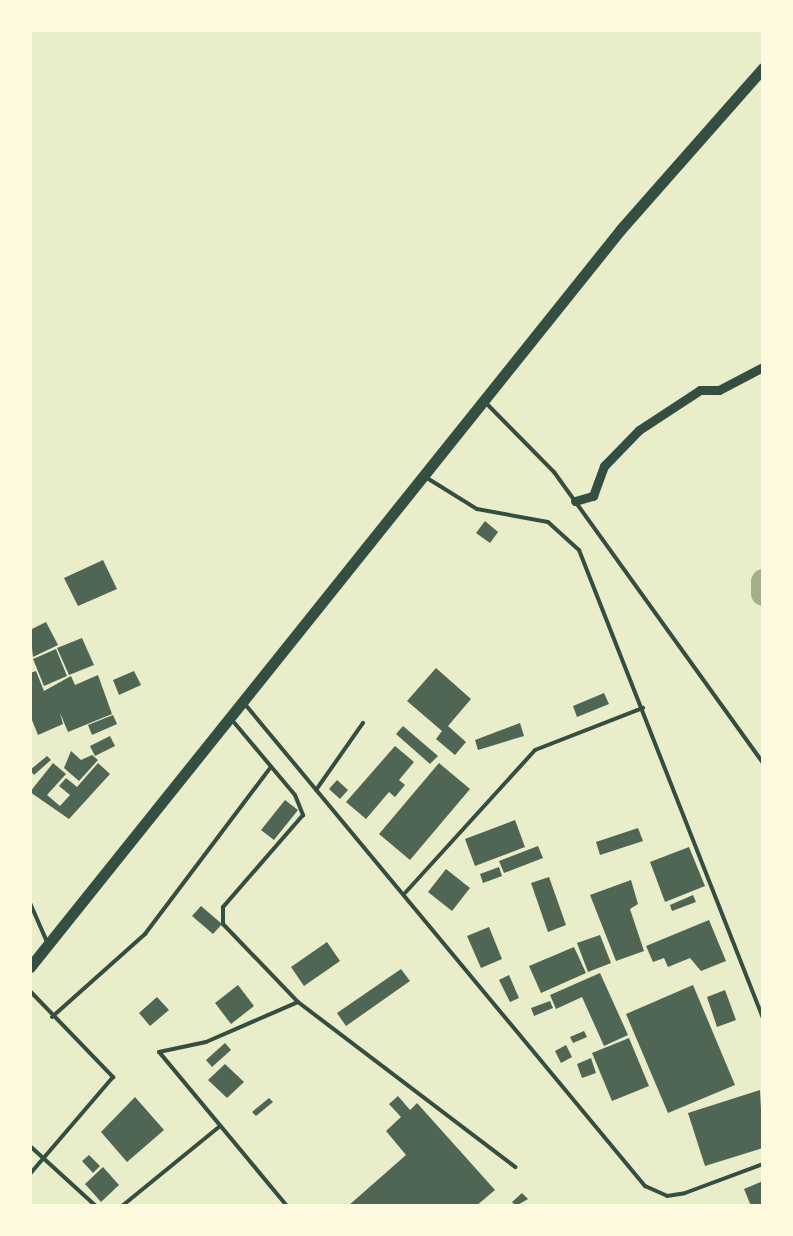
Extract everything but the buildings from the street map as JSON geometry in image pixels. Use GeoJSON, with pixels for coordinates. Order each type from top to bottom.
{"type":"FeatureCollection","features":[{"type":"Feature","properties":{"kind":"main road"},"geometry":{"type":"LineString","coordinates":[[30,967],[426,478],[621,229],[763,68]]}},
{"type":"Feature","properties":{"kind":"street"},"geometry":{"type":"LineString","coordinates":[[575,500],[593,496],[604,466],[639,430],[700,390],[719,390],[763,367]]}},
{"type":"Feature","properties":{"kind":"lane"},"geometry":{"type":"LineString","coordinates":[[486,403],[575,500],[763,763]]}},
{"type":"Feature","properties":{"kind":"lane"},"geometry":{"type":"LineString","coordinates":[[426,478],[477,509],[548,522],[568,537],[643,708],[763,1018]]}},
{"type":"Feature","properties":{"kind":"lane"},"geometry":{"type":"LineString","coordinates":[[244,703],[645,1186],[668,1196],[685,1193],[763,1164]]}},
{"type":"Feature","properties":{"kind":"lane"},"geometry":{"type":"LineString","coordinates":[[404,895],[535,750],[643,708]]}},
{"type":"Feature","properties":{"kind":"lane"},"geometry":{"type":"LineString","coordinates":[[232,720],[299,801],[302,822],[220,915],[298,1002],[516,1166]]}},
{"type":"Feature","properties":{"kind":"lane"},"geometry":{"type":"LineString","coordinates":[[316,790],[362,723]]}},
{"type":"Feature","properties":{"kind":"lane"},"geometry":{"type":"LineString","coordinates":[[52,1017],[145,934],[271,767]]}},
{"type":"Feature","properties":{"kind":"lane"},"geometry":{"type":"LineString","coordinates":[[30,903],[47,942]]}},
{"type":"Feature","properties":{"kind":"lane"},"geometry":{"type":"LineString","coordinates":[[30,990],[113,1077],[30,1174]]}},
{"type":"Feature","properties":{"kind":"lane"},"geometry":{"type":"LineString","coordinates":[[286,1206],[159,1052],[230,1033],[298,1002]]}},
{"type":"Feature","properties":{"kind":"lane"},"geometry":{"type":"LineString","coordinates":[[122,1206],[219,1127]]}},
{"type":"Feature","properties":{"kind":"lane"},"geometry":{"type":"LineString","coordinates":[[30,1146],[96,1206]]}},
{"type":"Feature","properties":{"kind":"waterway"},"geometry":{"type":"LineString","coordinates":[[763,581],[763,593]]}}]}
